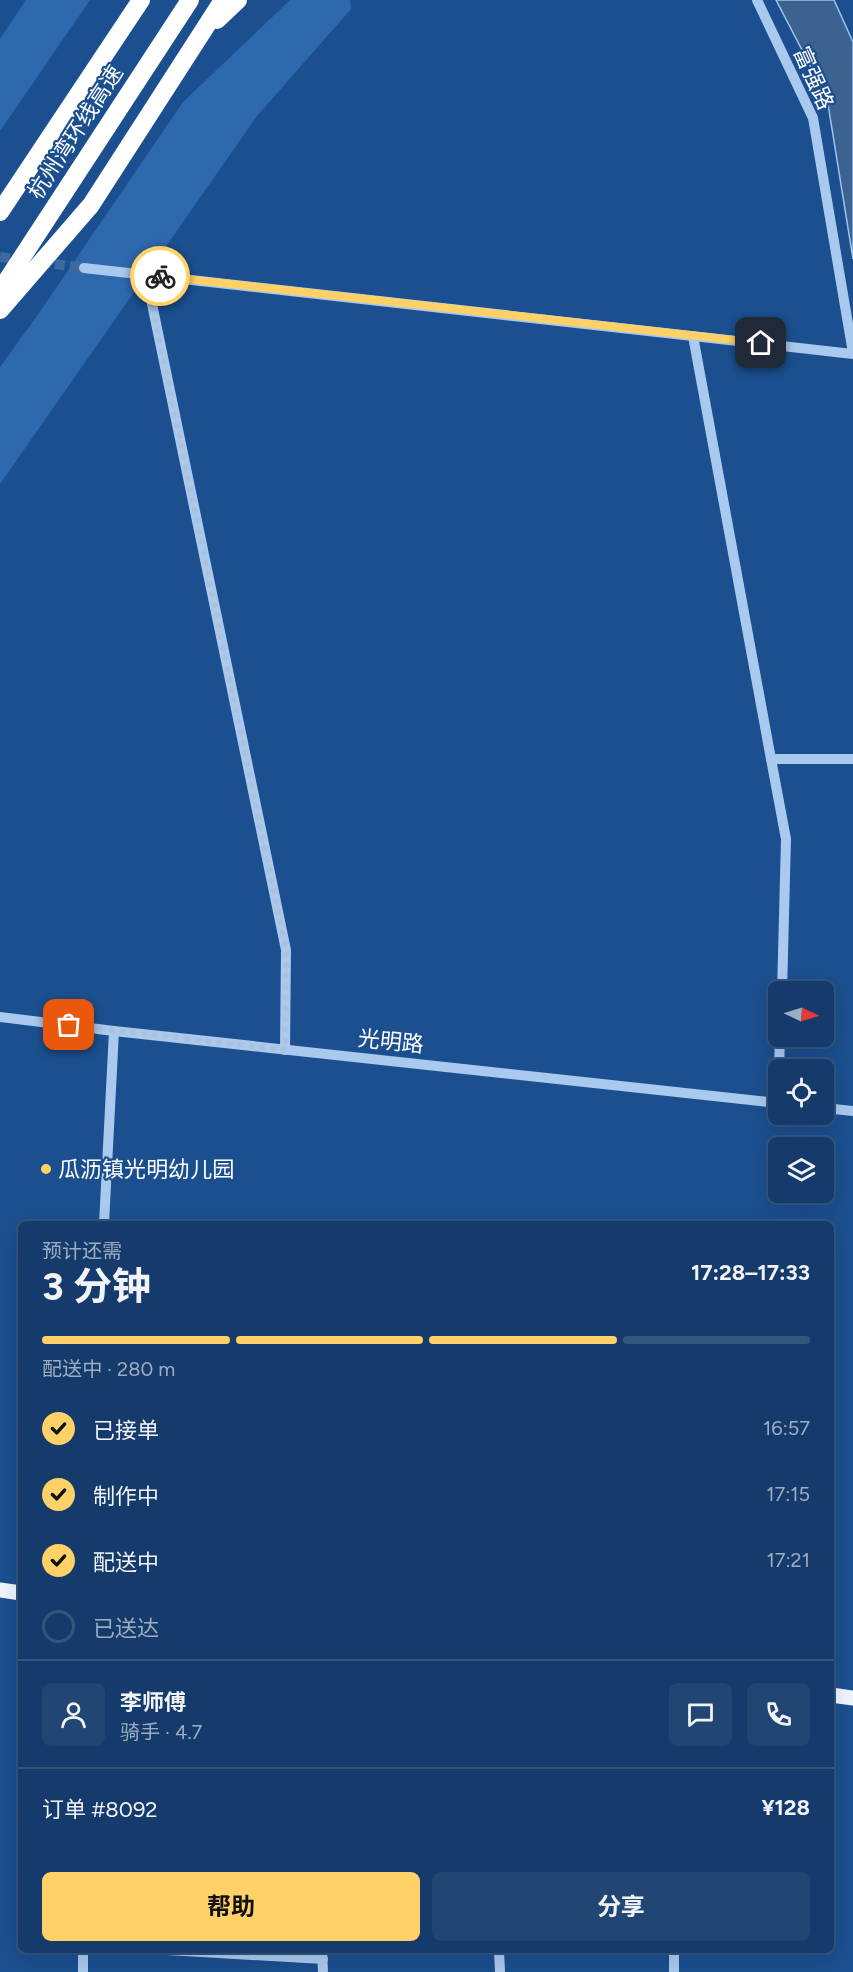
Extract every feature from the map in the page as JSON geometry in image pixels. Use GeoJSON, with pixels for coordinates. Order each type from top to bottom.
{"type":"FeatureCollection","features":[{"type":"Feature","properties":{"kind":"highway","name":"杭州湾环线高速"},"geometry":{"type":"LineString","coordinates":[[0,212],[141,0]]}},
{"type":"Feature","properties":{"kind":"highway","name":"杭州湾环线高速"},"geometry":{"type":"LineString","coordinates":[[0,291],[190,0]]}},
{"type":"Feature","properties":{"kind":"highway"},"geometry":{"type":"LineString","coordinates":[[0,310],[92,205],[222,0]]}},
{"type":"Feature","properties":{"kind":"highway"},"geometry":{"type":"LineString","coordinates":[[198,37],[238,0]]}},
{"type":"Feature","properties":{"kind":"main road"},"geometry":{"type":"LineString","coordinates":[[0,1590],[18,1593]]}},
{"type":"Feature","properties":{"kind":"main road"},"geometry":{"type":"LineString","coordinates":[[834,1695],[853,1698]]}},
{"type":"Feature","properties":{"kind":"street","name":"富强路"},"geometry":{"type":"LineString","coordinates":[[84,268],[853,353],[813,118],[757,0]]}},
{"type":"Feature","properties":{"kind":"street"},"geometry":{"type":"LineString","coordinates":[[146,275],[286,950],[285,1050]]}},
{"type":"Feature","properties":{"kind":"street"},"geometry":{"type":"LineString","coordinates":[[693,336],[786,838],[782,981]]}},
{"type":"Feature","properties":{"kind":"street"},"geometry":{"type":"LineString","coordinates":[[771,759],[853,759]]}},
{"type":"Feature","properties":{"kind":"street","name":"光明路"},"geometry":{"type":"LineString","coordinates":[[0,1017],[768,1102]]}},
{"type":"Feature","properties":{"kind":"street"},"geometry":{"type":"LineString","coordinates":[[104,1221],[114,1031]]}},
{"type":"Feature","properties":{"kind":"street"},"geometry":{"type":"LineString","coordinates":[[834,1109],[853,1111]]}},
{"type":"Feature","properties":{"kind":"street"},"geometry":{"type":"LineString","coordinates":[[82,1953],[83,1972]]}},
{"type":"Feature","properties":{"kind":"street"},"geometry":{"type":"LineString","coordinates":[[284,1953],[323,1954],[323,1972]]}},
{"type":"Feature","properties":{"kind":"street"},"geometry":{"type":"LineString","coordinates":[[499,1953],[500,1972]]}},
{"type":"Feature","properties":{"kind":"street"},"geometry":{"type":"LineString","coordinates":[[674,1953],[674,1972]]}},
{"type":"Feature","properties":{"kind":"shaded area"},"geometry":{"type":"Polygon","coordinates":[[[26,0],[90,0],[0,131],[0,39],[26,0]]]}},
{"type":"Feature","properties":{"kind":"shaded area"},"geometry":{"type":"Polygon","coordinates":[[[290,0],[350,0],[351,9],[257,116],[0,484],[0,367],[183,102],[290,0]]]}},
{"type":"Feature","properties":{"kind":"shaded area"},"geometry":{"type":"Polygon","coordinates":[[[776,0],[834,0],[853,42],[853,259],[827,98],[776,0]]]}},
{"type":"Feature","properties":{"kind":"tunnel"},"geometry":{"type":"LineString","coordinates":[[0,257],[24,260]]}},
{"type":"Feature","properties":{"kind":"tunnel"},"geometry":{"type":"LineString","coordinates":[[40,262],[84,268]]}},
{"type":"Feature","properties":{"kind":"way so far"},"geometry":{"type":"LineString","coordinates":[[69,1025],[285,1050],[286,950],[146,275],[160,276]]}},
{"type":"Feature","properties":{"kind":"place","name":"瓜沥镇光明幼儿园"},"geometry":{"type":"Point","coordinates":[46,1169]}},
{"type":"Feature","properties":{"kind":"route"},"geometry":{"type":"LineString","coordinates":[[160,276],[761,343]]}}]}
